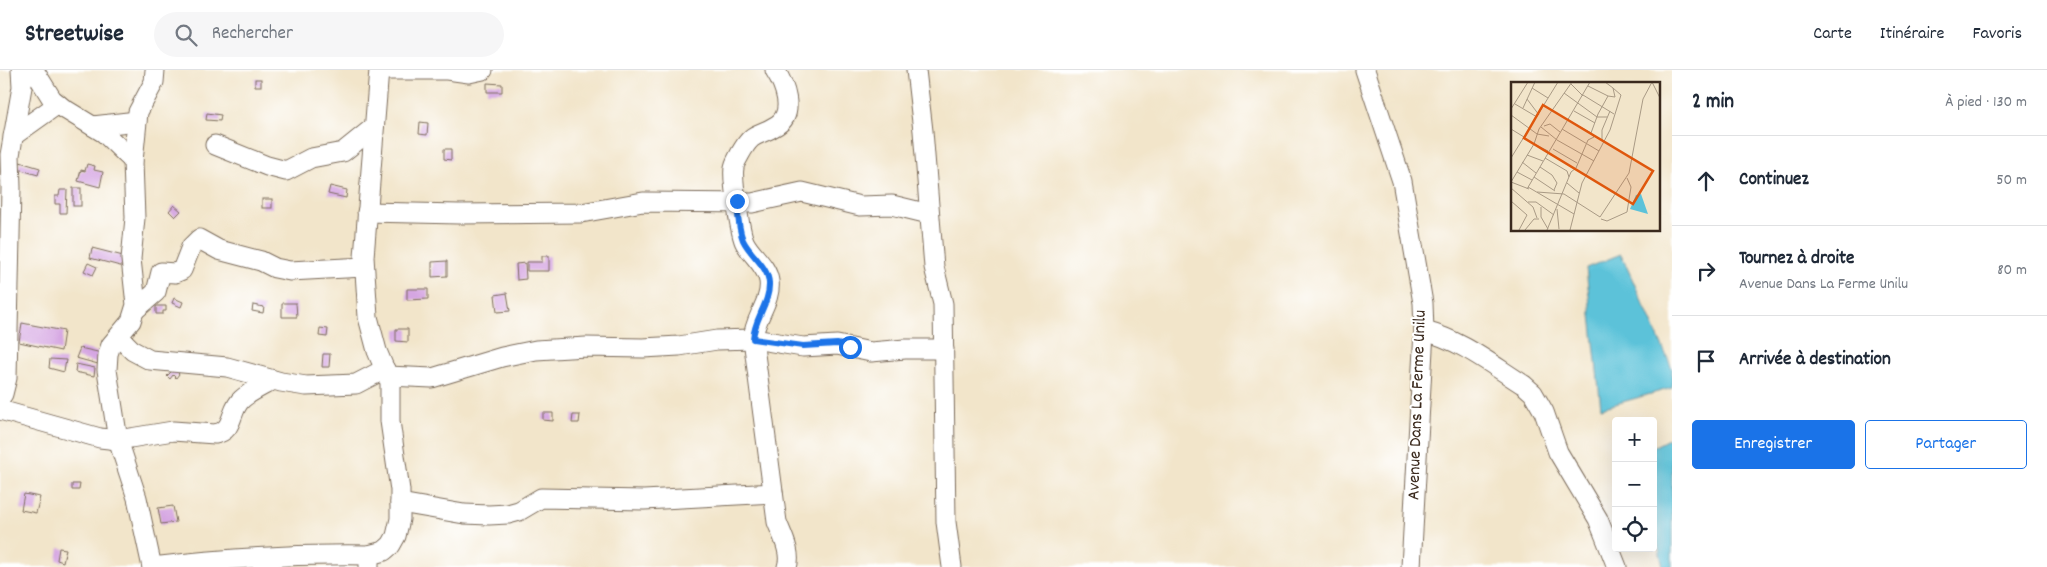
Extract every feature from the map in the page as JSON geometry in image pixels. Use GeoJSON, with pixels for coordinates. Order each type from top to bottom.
{"type":"FeatureCollection","features":[{"type":"Feature","properties":{"kind":"street"},"geometry":{"type":"LineString","coordinates":[[0,398],[3,394],[7,378],[5,206],[10,155],[22,87],[21,70]]}},
{"type":"Feature","properties":{"kind":"street"},"geometry":{"type":"LineString","coordinates":[[34,70],[52,99],[104,133],[133,161]]}},
{"type":"Feature","properties":{"kind":"street"},"geometry":{"type":"LineString","coordinates":[[155,70],[154,82],[138,112],[133,161],[135,218],[131,259],[135,310],[131,321],[111,345],[108,354],[107,370],[118,440],[137,498],[152,567],[215,560],[304,554],[369,561],[392,545],[400,519],[400,490],[390,421],[390,382],[377,351],[368,317],[364,267],[379,70],[447,70],[469,73],[483,70]]}},
{"type":"Feature","properties":{"kind":"street"},"geometry":{"type":"LineString","coordinates":[[775,70],[787,92],[787,106],[779,124],[758,133],[750,139],[734,168],[740,230],[752,254],[762,265],[769,282],[769,293],[755,324],[753,339],[777,522],[789,560],[787,567]]}},
{"type":"Feature","properties":{"kind":"street"},"geometry":{"type":"LineString","coordinates":[[916,70],[934,267],[943,304],[946,522],[952,567]]}},
{"type":"Feature","properties":{"kind":"street","name":"Avenue Dans La Ferme Unilu"},"geometry":{"type":"LineString","coordinates":[[1365,70],[1402,181],[1423,303],[1424,331],[1411,567]]}},
{"type":"Feature","properties":{"kind":"street"},"geometry":{"type":"LineString","coordinates":[[13,136],[58,104]]}},
{"type":"Feature","properties":{"kind":"street"},"geometry":{"type":"LineString","coordinates":[[93,126],[137,121]]}},
{"type":"Feature","properties":{"kind":"street"},"geometry":{"type":"LineString","coordinates":[[215,145],[267,166],[286,171],[311,158],[342,152],[374,127]]}},
{"type":"Feature","properties":{"kind":"street"},"geometry":{"type":"LineString","coordinates":[[367,212],[459,214],[581,213],[643,202],[763,201],[802,192],[860,206],[892,205],[928,214]]}},
{"type":"Feature","properties":{"kind":"street"},"geometry":{"type":"LineString","coordinates":[[135,310],[156,292],[161,272],[175,273],[182,270],[191,247],[199,239],[228,252],[275,268],[290,271],[364,267]]}},
{"type":"Feature","properties":{"kind":"street"},"geometry":{"type":"LineString","coordinates":[[1424,331],[1442,335],[1457,342],[1524,385],[1533,393],[1544,412],[1558,452],[1598,519],[1617,567]]}},
{"type":"Feature","properties":{"kind":"street"},"geometry":{"type":"LineString","coordinates":[[119,337],[133,351],[150,360],[227,367],[273,380],[306,386],[344,386],[356,384],[387,372],[432,378],[502,357],[536,350],[586,347],[652,347],[694,344],[717,340],[753,339],[803,346],[837,344],[871,352],[905,349],[944,349]]}},
{"type":"Feature","properties":{"kind":"street"},"geometry":{"type":"LineString","coordinates":[[0,410],[100,438],[118,440],[173,431],[222,434],[228,430],[236,407],[241,400],[273,380]]}},
{"type":"Feature","properties":{"kind":"street"},"geometry":{"type":"LineString","coordinates":[[400,503],[469,515],[489,515],[514,512],[540,498],[644,500],[773,493]]}},
{"type":"Feature","properties":{"kind":"water"},"geometry":{"type":"Polygon","coordinates":[[[1621,254],[1672,368],[1672,388],[1601,408],[1586,268],[1621,254]]]}},
{"type":"Feature","properties":{"kind":"water"},"geometry":{"type":"Polygon","coordinates":[[[1672,437],[1672,567],[1663,567],[1657,541],[1657,445],[1672,437]]]}},
{"type":"Feature","properties":{"kind":"building"},"geometry":{"type":"Polygon","coordinates":[[[255,79],[261,79],[261,86],[255,86],[255,79]]]}},
{"type":"Feature","properties":{"kind":"building"},"geometry":{"type":"Polygon","coordinates":[[[487,83],[502,84],[502,92],[487,92],[487,83]]]}},
{"type":"Feature","properties":{"kind":"building"},"geometry":{"type":"Polygon","coordinates":[[[207,113],[221,115],[220,121],[206,120],[207,113]]]}},
{"type":"Feature","properties":{"kind":"building"},"geometry":{"type":"Polygon","coordinates":[[[420,122],[428,123],[427,135],[419,134],[420,122]]]}},
{"type":"Feature","properties":{"kind":"building"},"geometry":{"type":"Polygon","coordinates":[[[444,149],[451,149],[451,160],[444,159],[444,149]]]}},
{"type":"Feature","properties":{"kind":"building"},"geometry":{"type":"Polygon","coordinates":[[[20,162],[40,168],[38,175],[18,169],[20,162]]]}},
{"type":"Feature","properties":{"kind":"building"},"geometry":{"type":"Polygon","coordinates":[[[87,164],[95,166],[94,170],[103,172],[100,187],[78,181],[81,170],[85,171],[87,164]]]}},
{"type":"Feature","properties":{"kind":"building"},"geometry":{"type":"Polygon","coordinates":[[[330,186],[347,190],[346,198],[328,194],[330,186]]]}},
{"type":"Feature","properties":{"kind":"building"},"geometry":{"type":"Polygon","coordinates":[[[73,188],[81,188],[81,206],[73,206],[73,188]]]}},
{"type":"Feature","properties":{"kind":"building"},"geometry":{"type":"Polygon","coordinates":[[[60,190],[67,190],[66,213],[60,213],[60,204],[55,204],[55,196],[59,196],[60,190]]]}},
{"type":"Feature","properties":{"kind":"building"},"geometry":{"type":"Polygon","coordinates":[[[262,199],[272,199],[272,208],[262,208],[262,199]]]}},
{"type":"Feature","properties":{"kind":"building"},"geometry":{"type":"Polygon","coordinates":[[[174,205],[181,211],[175,217],[169,211],[174,205]]]}},
{"type":"Feature","properties":{"kind":"building"},"geometry":{"type":"Polygon","coordinates":[[[92,248],[127,257],[124,267],[90,258],[92,248]]]}},
{"type":"Feature","properties":{"kind":"building"},"geometry":{"type":"Polygon","coordinates":[[[542,256],[549,256],[549,271],[527,271],[527,262],[542,262],[542,256]]]}},
{"type":"Feature","properties":{"kind":"building"},"geometry":{"type":"Polygon","coordinates":[[[447,261],[447,276],[432,277],[432,262],[447,261]]]}},
{"type":"Feature","properties":{"kind":"building"},"geometry":{"type":"Polygon","coordinates":[[[88,263],[97,267],[93,275],[84,271],[88,263]]]}},
{"type":"Feature","properties":{"kind":"building"},"geometry":{"type":"Polygon","coordinates":[[[525,263],[526,279],[517,280],[516,264],[525,263]]]}},
{"type":"Feature","properties":{"kind":"building"},"geometry":{"type":"Polygon","coordinates":[[[407,289],[428,289],[428,299],[407,300],[407,289]]]}},
{"type":"Feature","properties":{"kind":"building"},"geometry":{"type":"Polygon","coordinates":[[[507,293],[510,311],[497,312],[495,295],[507,293]]]}},
{"type":"Feature","properties":{"kind":"building"},"geometry":{"type":"Polygon","coordinates":[[[174,298],[183,302],[181,307],[172,303],[174,298]]]}},
{"type":"Feature","properties":{"kind":"building"},"geometry":{"type":"Polygon","coordinates":[[[282,303],[296,303],[297,317],[282,317],[282,303]]]}},
{"type":"Feature","properties":{"kind":"building"},"geometry":{"type":"Polygon","coordinates":[[[253,305],[264,307],[263,313],[252,311],[253,305]]]}},
{"type":"Feature","properties":{"kind":"building"},"geometry":{"type":"Polygon","coordinates":[[[156,306],[166,306],[166,311],[163,311],[163,314],[156,314],[156,306]]]}},
{"type":"Feature","properties":{"kind":"building"},"geometry":{"type":"Polygon","coordinates":[[[22,323],[64,331],[61,351],[19,342],[22,323]]]}},
{"type":"Feature","properties":{"kind":"building"},"geometry":{"type":"Polygon","coordinates":[[[320,328],[328,329],[327,337],[319,336],[320,328]]]}},
{"type":"Feature","properties":{"kind":"building"},"geometry":{"type":"Polygon","coordinates":[[[396,329],[408,329],[408,342],[396,341],[396,329]]]}},
{"type":"Feature","properties":{"kind":"building"},"geometry":{"type":"Polygon","coordinates":[[[80,348],[102,353],[98,364],[76,358],[80,348]]]}},
{"type":"Feature","properties":{"kind":"building"},"geometry":{"type":"Polygon","coordinates":[[[323,354],[330,354],[329,367],[322,367],[323,354]]]}},
{"type":"Feature","properties":{"kind":"building"},"geometry":{"type":"Polygon","coordinates":[[[50,359],[66,360],[64,372],[49,368],[50,359]]]}},
{"type":"Feature","properties":{"kind":"building"},"geometry":{"type":"Polygon","coordinates":[[[76,364],[95,368],[94,376],[75,372],[76,364]]]}},
{"type":"Feature","properties":{"kind":"building"},"geometry":{"type":"Polygon","coordinates":[[[174,369],[179,374],[176,378],[173,375],[170,379],[167,376],[174,369]]]}},
{"type":"Feature","properties":{"kind":"building"},"geometry":{"type":"Polygon","coordinates":[[[543,413],[553,413],[553,421],[543,420],[543,413]]]}},
{"type":"Feature","properties":{"kind":"building"},"geometry":{"type":"Polygon","coordinates":[[[573,415],[580,415],[579,423],[572,423],[573,415]]]}},
{"type":"Feature","properties":{"kind":"building"},"geometry":{"type":"Polygon","coordinates":[[[72,484],[80,484],[79,490],[72,490],[72,484]]]}},
{"type":"Feature","properties":{"kind":"building"},"geometry":{"type":"Polygon","coordinates":[[[24,494],[40,497],[36,513],[21,510],[24,494]]]}},
{"type":"Feature","properties":{"kind":"building"},"geometry":{"type":"Polygon","coordinates":[[[173,506],[176,522],[161,524],[158,508],[173,506]]]}},
{"type":"Feature","properties":{"kind":"building"},"geometry":{"type":"Polygon","coordinates":[[[59,548],[66,549],[63,562],[57,560],[59,548]]]}},
{"type":"Feature","properties":{"kind":"route"},"geometry":{"type":"LineString","coordinates":[[737,201],[740,230],[744,241],[768,274],[769,282],[769,293],[757,318],[753,339],[803,346],[837,344],[850,347]]}}]}
